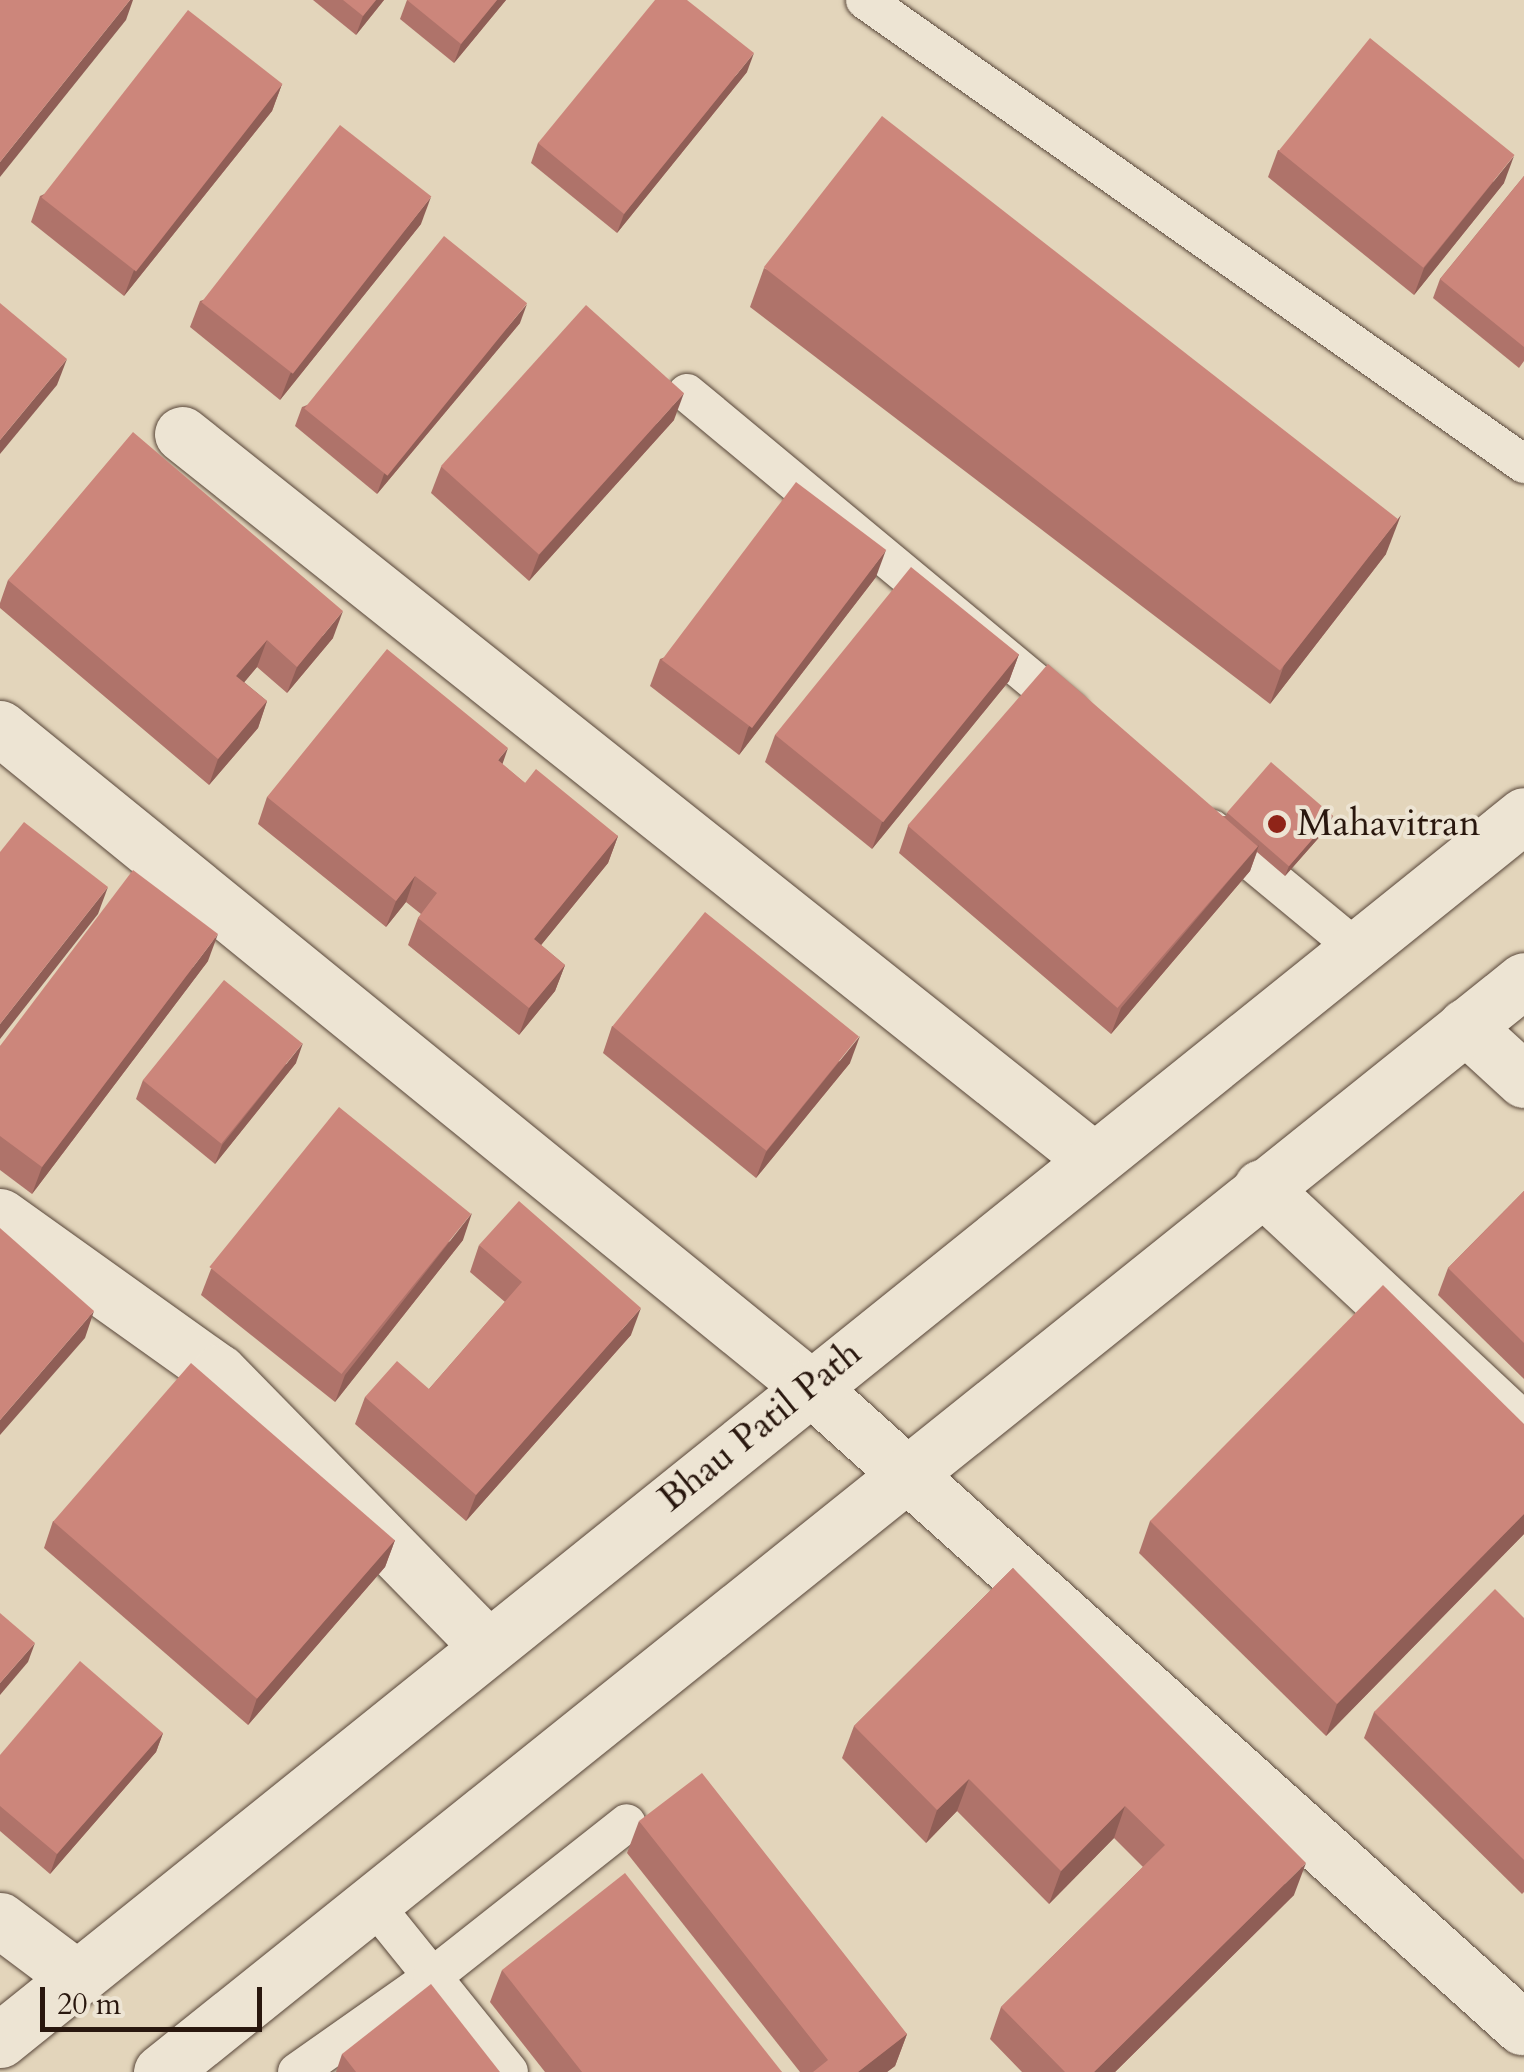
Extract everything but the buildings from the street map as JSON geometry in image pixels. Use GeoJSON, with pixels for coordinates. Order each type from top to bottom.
{"type":"FeatureCollection","features":[{"type":"Feature","properties":{"kind":"street"},"geometry":{"type":"LineString","coordinates":[[182,434],[1094,1160]]}},
{"type":"Feature","properties":{"kind":"street"},"geometry":{"type":"LineString","coordinates":[[0,728],[809,1386],[1522,2027]]}},
{"type":"Feature","properties":{"kind":"street","name":"Bhau Patil Path"},"geometry":{"type":"LineString","coordinates":[[0,2040],[1524,815]]}},
{"type":"Feature","properties":{"kind":"street"},"geometry":{"type":"LineString","coordinates":[[160,2072],[1524,980]]}},
{"type":"Feature","properties":{"kind":"street"},"geometry":{"type":"LineString","coordinates":[[1465,1026],[1524,1080]]}},
{"type":"Feature","properties":{"kind":"street"},"geometry":{"type":"LineString","coordinates":[[1261,1188],[1524,1432]]}},
{"type":"Feature","properties":{"kind":"street"},"geometry":{"type":"LineString","coordinates":[[0,1216],[219,1372],[488,1646]]}},
{"type":"Feature","properties":{"kind":"street"},"geometry":{"type":"LineString","coordinates":[[0,1920],[76,1977]]}},
{"type":"Feature","properties":{"kind":"lane"},"geometry":{"type":"LineString","coordinates":[[865,0],[1524,464]]}},
{"type":"Feature","properties":{"kind":"lane"},"geometry":{"type":"LineString","coordinates":[[688,393],[1098,734]]}},
{"type":"Feature","properties":{"kind":"lane"},"geometry":{"type":"LineString","coordinates":[[1189,810],[1356,949]]}},
{"type":"Feature","properties":{"kind":"lane"},"geometry":{"type":"LineString","coordinates":[[297,2072],[432,1977],[628,1823]]}},
{"type":"Feature","properties":{"kind":"lane"},"geometry":{"type":"LineString","coordinates":[[372,1902],[509,2072]]}},
{"type":"Feature","properties":{"kind":"place","name":"Mahavitran"},"geometry":{"type":"Point","coordinates":[1277,824]}}]}
